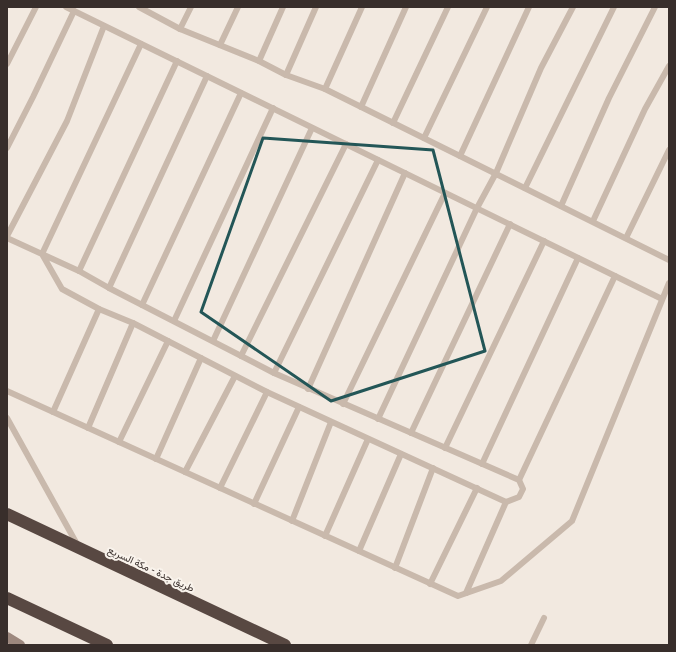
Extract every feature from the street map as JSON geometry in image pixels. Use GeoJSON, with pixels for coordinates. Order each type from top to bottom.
{"type":"FeatureCollection","features":[{"type":"Feature","properties":{"kind":"highway","name":"طريق جدة - مكة السريع"},"geometry":{"type":"LineString","coordinates":[[7,514],[285,645]]}},
{"type":"Feature","properties":{"kind":"highway"},"geometry":{"type":"LineString","coordinates":[[7,598],[107,645]]}},
{"type":"Feature","properties":{"kind":"main road"},"geometry":{"type":"LineString","coordinates":[[7,637],[20,645]]}},
{"type":"Feature","properties":{"kind":"lane"},"geometry":{"type":"LineString","coordinates":[[7,64],[36,7]]}},
{"type":"Feature","properties":{"kind":"lane"},"geometry":{"type":"LineString","coordinates":[[66,7],[662,299]]}},
{"type":"Feature","properties":{"kind":"lane"},"geometry":{"type":"LineString","coordinates":[[138,7],[180,29],[260,61],[286,75],[325,89],[669,260]]}},
{"type":"Feature","properties":{"kind":"lane"},"geometry":{"type":"LineString","coordinates":[[151,14],[155,7]]}},
{"type":"Feature","properties":{"kind":"lane"},"geometry":{"type":"LineString","coordinates":[[180,29],[191,7]]}},
{"type":"Feature","properties":{"kind":"lane"},"geometry":{"type":"LineString","coordinates":[[220,45],[238,7]]}},
{"type":"Feature","properties":{"kind":"lane"},"geometry":{"type":"LineString","coordinates":[[260,61],[282,7]]}},
{"type":"Feature","properties":{"kind":"lane"},"geometry":{"type":"LineString","coordinates":[[286,75],[316,7]]}},
{"type":"Feature","properties":{"kind":"lane"},"geometry":{"type":"LineString","coordinates":[[325,89],[362,7]]}},
{"type":"Feature","properties":{"kind":"lane"},"geometry":{"type":"LineString","coordinates":[[361,107],[406,7]]}},
{"type":"Feature","properties":{"kind":"lane"},"geometry":{"type":"LineString","coordinates":[[393,123],[448,7]]}},
{"type":"Feature","properties":{"kind":"lane"},"geometry":{"type":"LineString","coordinates":[[424,138],[487,7]]}},
{"type":"Feature","properties":{"kind":"lane"},"geometry":{"type":"LineString","coordinates":[[460,156],[530,7]]}},
{"type":"Feature","properties":{"kind":"lane"},"geometry":{"type":"LineString","coordinates":[[378,419],[477,208],[496,173],[541,68],[573,7]]}},
{"type":"Feature","properties":{"kind":"lane"},"geometry":{"type":"LineString","coordinates":[[525,188],[614,7]]}},
{"type":"Feature","properties":{"kind":"lane"},"geometry":{"type":"LineString","coordinates":[[561,206],[609,98],[655,7]]}},
{"type":"Feature","properties":{"kind":"lane"},"geometry":{"type":"LineString","coordinates":[[7,148],[34,98],[74,11]]}},
{"type":"Feature","properties":{"kind":"lane"},"geometry":{"type":"LineString","coordinates":[[104,26],[67,121],[7,237],[79,271],[109,288],[308,389],[519,480],[523,489],[519,497],[506,502],[466,593]]}},
{"type":"Feature","properties":{"kind":"lane"},"geometry":{"type":"LineString","coordinates":[[42,254],[141,44]]}},
{"type":"Feature","properties":{"kind":"lane"},"geometry":{"type":"LineString","coordinates":[[79,271],[177,61]]}},
{"type":"Feature","properties":{"kind":"lane"},"geometry":{"type":"LineString","coordinates":[[593,222],[645,109],[669,66]]}},
{"type":"Feature","properties":{"kind":"lane"},"geometry":{"type":"LineString","coordinates":[[109,288],[208,76]]}},
{"type":"Feature","properties":{"kind":"lane"},"geometry":{"type":"LineString","coordinates":[[142,305],[240,92]]}},
{"type":"Feature","properties":{"kind":"lane"},"geometry":{"type":"LineString","coordinates":[[174,321],[272,108]]}},
{"type":"Feature","properties":{"kind":"lane"},"geometry":{"type":"LineString","coordinates":[[213,341],[312,128]]}},
{"type":"Feature","properties":{"kind":"lane"},"geometry":{"type":"LineString","coordinates":[[241,356],[346,144]]}},
{"type":"Feature","properties":{"kind":"lane"},"geometry":{"type":"LineString","coordinates":[[626,238],[669,150]]}},
{"type":"Feature","properties":{"kind":"lane"},"geometry":{"type":"LineString","coordinates":[[274,372],[378,160]]}},
{"type":"Feature","properties":{"kind":"lane"},"geometry":{"type":"LineString","coordinates":[[308,389],[405,173]]}},
{"type":"Feature","properties":{"kind":"lane"},"geometry":{"type":"LineString","coordinates":[[343,404],[445,193]]}},
{"type":"Feature","properties":{"kind":"lane"},"geometry":{"type":"LineString","coordinates":[[411,433],[510,224]]}},
{"type":"Feature","properties":{"kind":"lane"},"geometry":{"type":"LineString","coordinates":[[445,448],[544,241]]}},
{"type":"Feature","properties":{"kind":"lane"},"geometry":{"type":"LineString","coordinates":[[42,254],[62,289],[99,309],[133,323],[267,392],[506,502]]}},
{"type":"Feature","properties":{"kind":"lane"},"geometry":{"type":"LineString","coordinates":[[482,464],[578,258]]}},
{"type":"Feature","properties":{"kind":"lane"},"geometry":{"type":"LineString","coordinates":[[519,480],[615,276]]}},
{"type":"Feature","properties":{"kind":"lane"},"geometry":{"type":"LineString","coordinates":[[7,391],[458,596],[501,581],[572,521],[669,284]]}},
{"type":"Feature","properties":{"kind":"lane"},"geometry":{"type":"LineString","coordinates":[[53,412],[99,309]]}},
{"type":"Feature","properties":{"kind":"lane"},"geometry":{"type":"LineString","coordinates":[[88,428],[133,323]]}},
{"type":"Feature","properties":{"kind":"lane"},"geometry":{"type":"LineString","coordinates":[[119,442],[168,341]]}},
{"type":"Feature","properties":{"kind":"lane"},"geometry":{"type":"LineString","coordinates":[[156,459],[201,358]]}},
{"type":"Feature","properties":{"kind":"lane"},"geometry":{"type":"LineString","coordinates":[[185,472],[235,376]]}},
{"type":"Feature","properties":{"kind":"lane"},"geometry":{"type":"LineString","coordinates":[[220,488],[267,392]]}},
{"type":"Feature","properties":{"kind":"lane"},"geometry":{"type":"LineString","coordinates":[[254,504],[299,407]]}},
{"type":"Feature","properties":{"kind":"lane"},"geometry":{"type":"LineString","coordinates":[[7,418],[78,548]]}},
{"type":"Feature","properties":{"kind":"lane"},"geometry":{"type":"LineString","coordinates":[[292,521],[331,422]]}},
{"type":"Feature","properties":{"kind":"lane"},"geometry":{"type":"LineString","coordinates":[[325,536],[368,439]]}},
{"type":"Feature","properties":{"kind":"lane"},"geometry":{"type":"LineString","coordinates":[[359,551],[401,454]]}},
{"type":"Feature","properties":{"kind":"lane"},"geometry":{"type":"LineString","coordinates":[[395,568],[433,468]]}},
{"type":"Feature","properties":{"kind":"lane"},"geometry":{"type":"LineString","coordinates":[[430,584],[477,488]]}},
{"type":"Feature","properties":{"kind":"lane"},"geometry":{"type":"LineString","coordinates":[[531,645],[544,618]]}},
{"type":"Feature","properties":{"kind":"highlighted area"},"geometry":{"type":"Polygon","coordinates":[[[263,138],[433,150],[485,351],[331,401],[201,312],[263,138]]]}}]}
